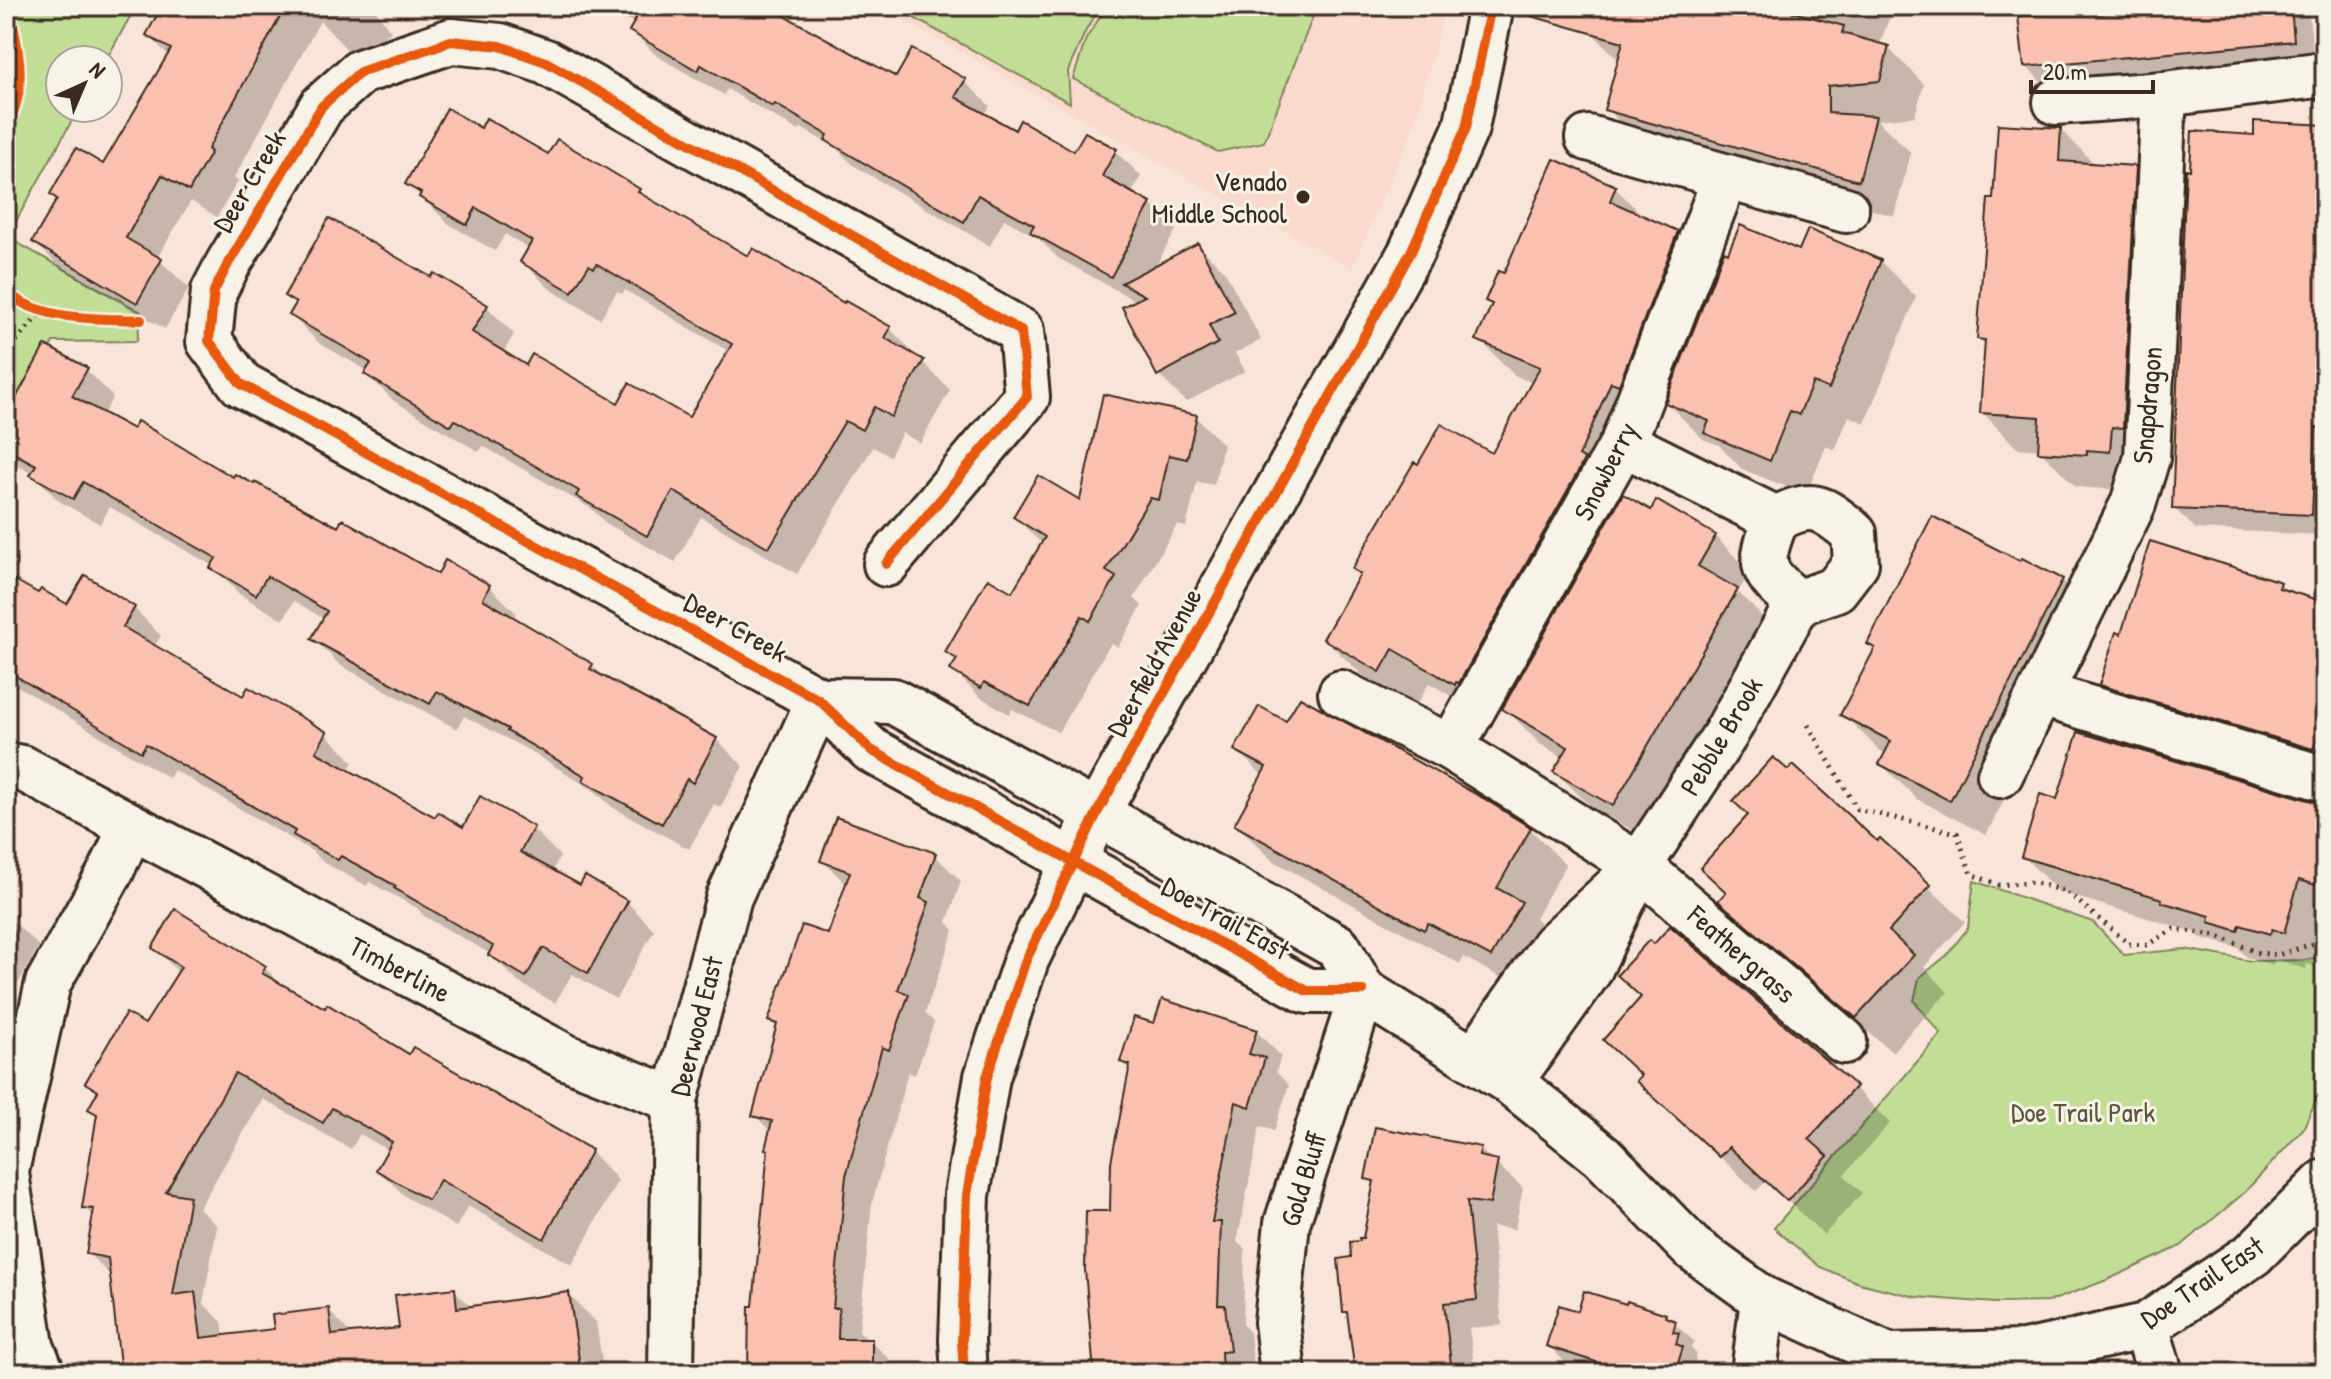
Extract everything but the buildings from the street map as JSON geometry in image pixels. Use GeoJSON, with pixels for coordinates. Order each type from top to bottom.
{"type":"FeatureCollection","features":[{"type":"Feature","properties":{"kind":"street","name":"Deerfield Avenue"},"geometry":{"type":"LineString","coordinates":[[964,1373],[962,1341],[967,1195],[987,1077],[1026,960],[1097,813],[1411,252],[1466,128],[1491,6]]}},
{"type":"Feature","properties":{"kind":"street","name":"Deer Creek"},"geometry":{"type":"LineString","coordinates":[[886,564],[1027,397],[1021,331],[546,62],[500,46],[451,41],[400,57],[360,72],[322,106],[214,291],[209,341],[241,384],[819,700],[871,750],[1072,860]]}},
{"type":"Feature","properties":{"kind":"street"},"geometry":{"type":"LineString","coordinates":[[2056,102],[2164,94],[2325,74]]}},
{"type":"Feature","properties":{"kind":"street","name":"Snapdragon"},"geometry":{"type":"LineString","coordinates":[[2000,775],[2133,504],[2147,458],[2164,94]]}},
{"type":"Feature","properties":{"kind":"street"},"geometry":{"type":"LineString","coordinates":[[1588,138],[1846,210]]}},
{"type":"Feature","properties":{"kind":"street","name":"Snowberry"},"geometry":{"type":"LineString","coordinates":[[1451,748],[1623,443],[1725,178]]}},
{"type":"Feature","properties":{"kind":"street"},"geometry":{"type":"LineString","coordinates":[[1623,443],[1776,519]]}},
{"type":"Feature","properties":{"kind":"street"},"geometry":{"type":"LineString","coordinates":[[1799,507],[1825,511],[1854,533],[1856,563],[1836,589],[1798,603],[1772,581],[1763,554],[1776,519],[1799,507]]}},
{"type":"Feature","properties":{"kind":"street","name":"Pebble Brook"},"geometry":{"type":"LineString","coordinates":[[1492,1071],[1554,945],[1639,866],[1725,735],[1798,603]]}},
{"type":"Feature","properties":{"kind":"street"},"geometry":{"type":"LineString","coordinates":[[1341,693],[1451,748],[1639,866]]}},
{"type":"Feature","properties":{"kind":"street"},"geometry":{"type":"LineString","coordinates":[[2041,694],[2325,779]]}},
{"type":"Feature","properties":{"kind":"street","name":"Deer Creek"},"geometry":{"type":"LineString","coordinates":[[819,700],[893,701],[1097,813]]}},
{"type":"Feature","properties":{"kind":"street","name":"Deerwood East"},"geometry":{"type":"LineString","coordinates":[[671,1373],[675,1100],[729,897],[819,700]]}},
{"type":"Feature","properties":{"kind":"street","name":"Timberline"},"geometry":{"type":"LineString","coordinates":[[6,765],[22,768],[566,1057],[675,1100]]}},
{"type":"Feature","properties":{"kind":"street","name":"Doe Trail East"},"geometry":{"type":"LineString","coordinates":[[1097,813],[1338,947],[1363,991],[1492,1071],[1602,1156],[1691,1247],[1763,1299],[1888,1356],[2025,1353],[2146,1326],[2253,1254],[2325,1182]]}},
{"type":"Feature","properties":{"kind":"street"},"geometry":{"type":"LineString","coordinates":[[42,1373],[31,1346],[6,1172],[48,983],[112,869],[131,827]]}},
{"type":"Feature","properties":{"kind":"street","name":"Doe Trail East"},"geometry":{"type":"LineString","coordinates":[[1072,860],[1307,991],[1363,991]]}},
{"type":"Feature","properties":{"kind":"street","name":"Feathergrass"},"geometry":{"type":"LineString","coordinates":[[1639,866],[1844,1041]]}},
{"type":"Feature","properties":{"kind":"street","name":"Gold Bluff"},"geometry":{"type":"LineString","coordinates":[[1283,1373],[1277,1322],[1287,1223],[1363,991]]}},
{"type":"Feature","properties":{"kind":"street"},"geometry":{"type":"LineString","coordinates":[[1754,1373],[1763,1299]]}},
{"type":"Feature","properties":{"kind":"street"},"geometry":{"type":"LineString","coordinates":[[2146,1326],[2160,1373]]}},
{"type":"Feature","properties":{"kind":"path"},"geometry":{"type":"LineString","coordinates":[[6,353],[48,312],[31,306]]}},
{"type":"Feature","properties":{"kind":"path"},"geometry":{"type":"LineString","coordinates":[[1808,725],[1857,809],[1957,833],[1971,874],[1999,885],[2033,882],[2067,892],[2129,944],[2147,945],[2174,929],[2215,935],[2259,953],[2278,955],[2325,940]]}},
{"type":"Feature","properties":{"kind":"shaded area","name":"Venado Middle School"},"geometry":{"type":"Polygon","coordinates":[[[878,6],[1446,6],[1414,125],[1352,268],[878,6]]]}},
{"type":"Feature","properties":{"kind":"green space"},"geometry":{"type":"Polygon","coordinates":[[[6,6],[136,6],[115,44],[44,44],[44,124],[70,124],[7,237],[141,312],[137,341],[53,342],[6,426],[6,6]]]}},
{"type":"Feature","properties":{"kind":"green space"},"geometry":{"type":"Polygon","coordinates":[[[892,6],[1101,6],[1086,30],[1068,71],[1070,103],[892,6]]]}},
{"type":"Feature","properties":{"kind":"green space"},"geometry":{"type":"Polygon","coordinates":[[[1107,6],[1317,6],[1264,142],[1218,152],[1073,79],[1086,39],[1107,6]]]}},
{"type":"Feature","properties":{"kind":"green space","name":"Doe Trail Park"},"geometry":{"type":"Polygon","coordinates":[[[1974,881],[2093,922],[2124,955],[2185,949],[2251,961],[2304,960],[2325,956],[2325,1080],[2303,1129],[2244,1193],[2181,1246],[2107,1280],[2048,1302],[1995,1303],[1916,1297],[1859,1283],[1820,1267],[1774,1228],[1941,1034],[1914,1001],[1919,978],[1946,956],[1968,928],[1974,881]]]}},
{"type":"Feature","properties":{"kind":"cycle path"},"geometry":{"type":"LineString","coordinates":[[6,127],[17,98],[20,68],[9,6]]}},
{"type":"Feature","properties":{"kind":"cycle path"},"geometry":{"type":"LineString","coordinates":[[964,1373],[962,1341],[967,1195],[987,1077],[1026,960],[1097,813],[1411,252],[1466,128],[1491,6]]}},
{"type":"Feature","properties":{"kind":"cycle path"},"geometry":{"type":"LineString","coordinates":[[886,564],[1027,397],[1021,331],[546,62],[500,46],[451,41],[360,72],[322,106],[214,291],[209,341],[241,384],[819,700],[871,750],[1307,991],[1363,991]]}},
{"type":"Feature","properties":{"kind":"cycle path"},"geometry":{"type":"LineString","coordinates":[[6,292],[21,302],[53,314],[141,320]]}},
{"type":"Feature","properties":{"kind":"place","name":"Venado Middle School"},"geometry":{"type":"Point","coordinates":[1303,197]}}]}
